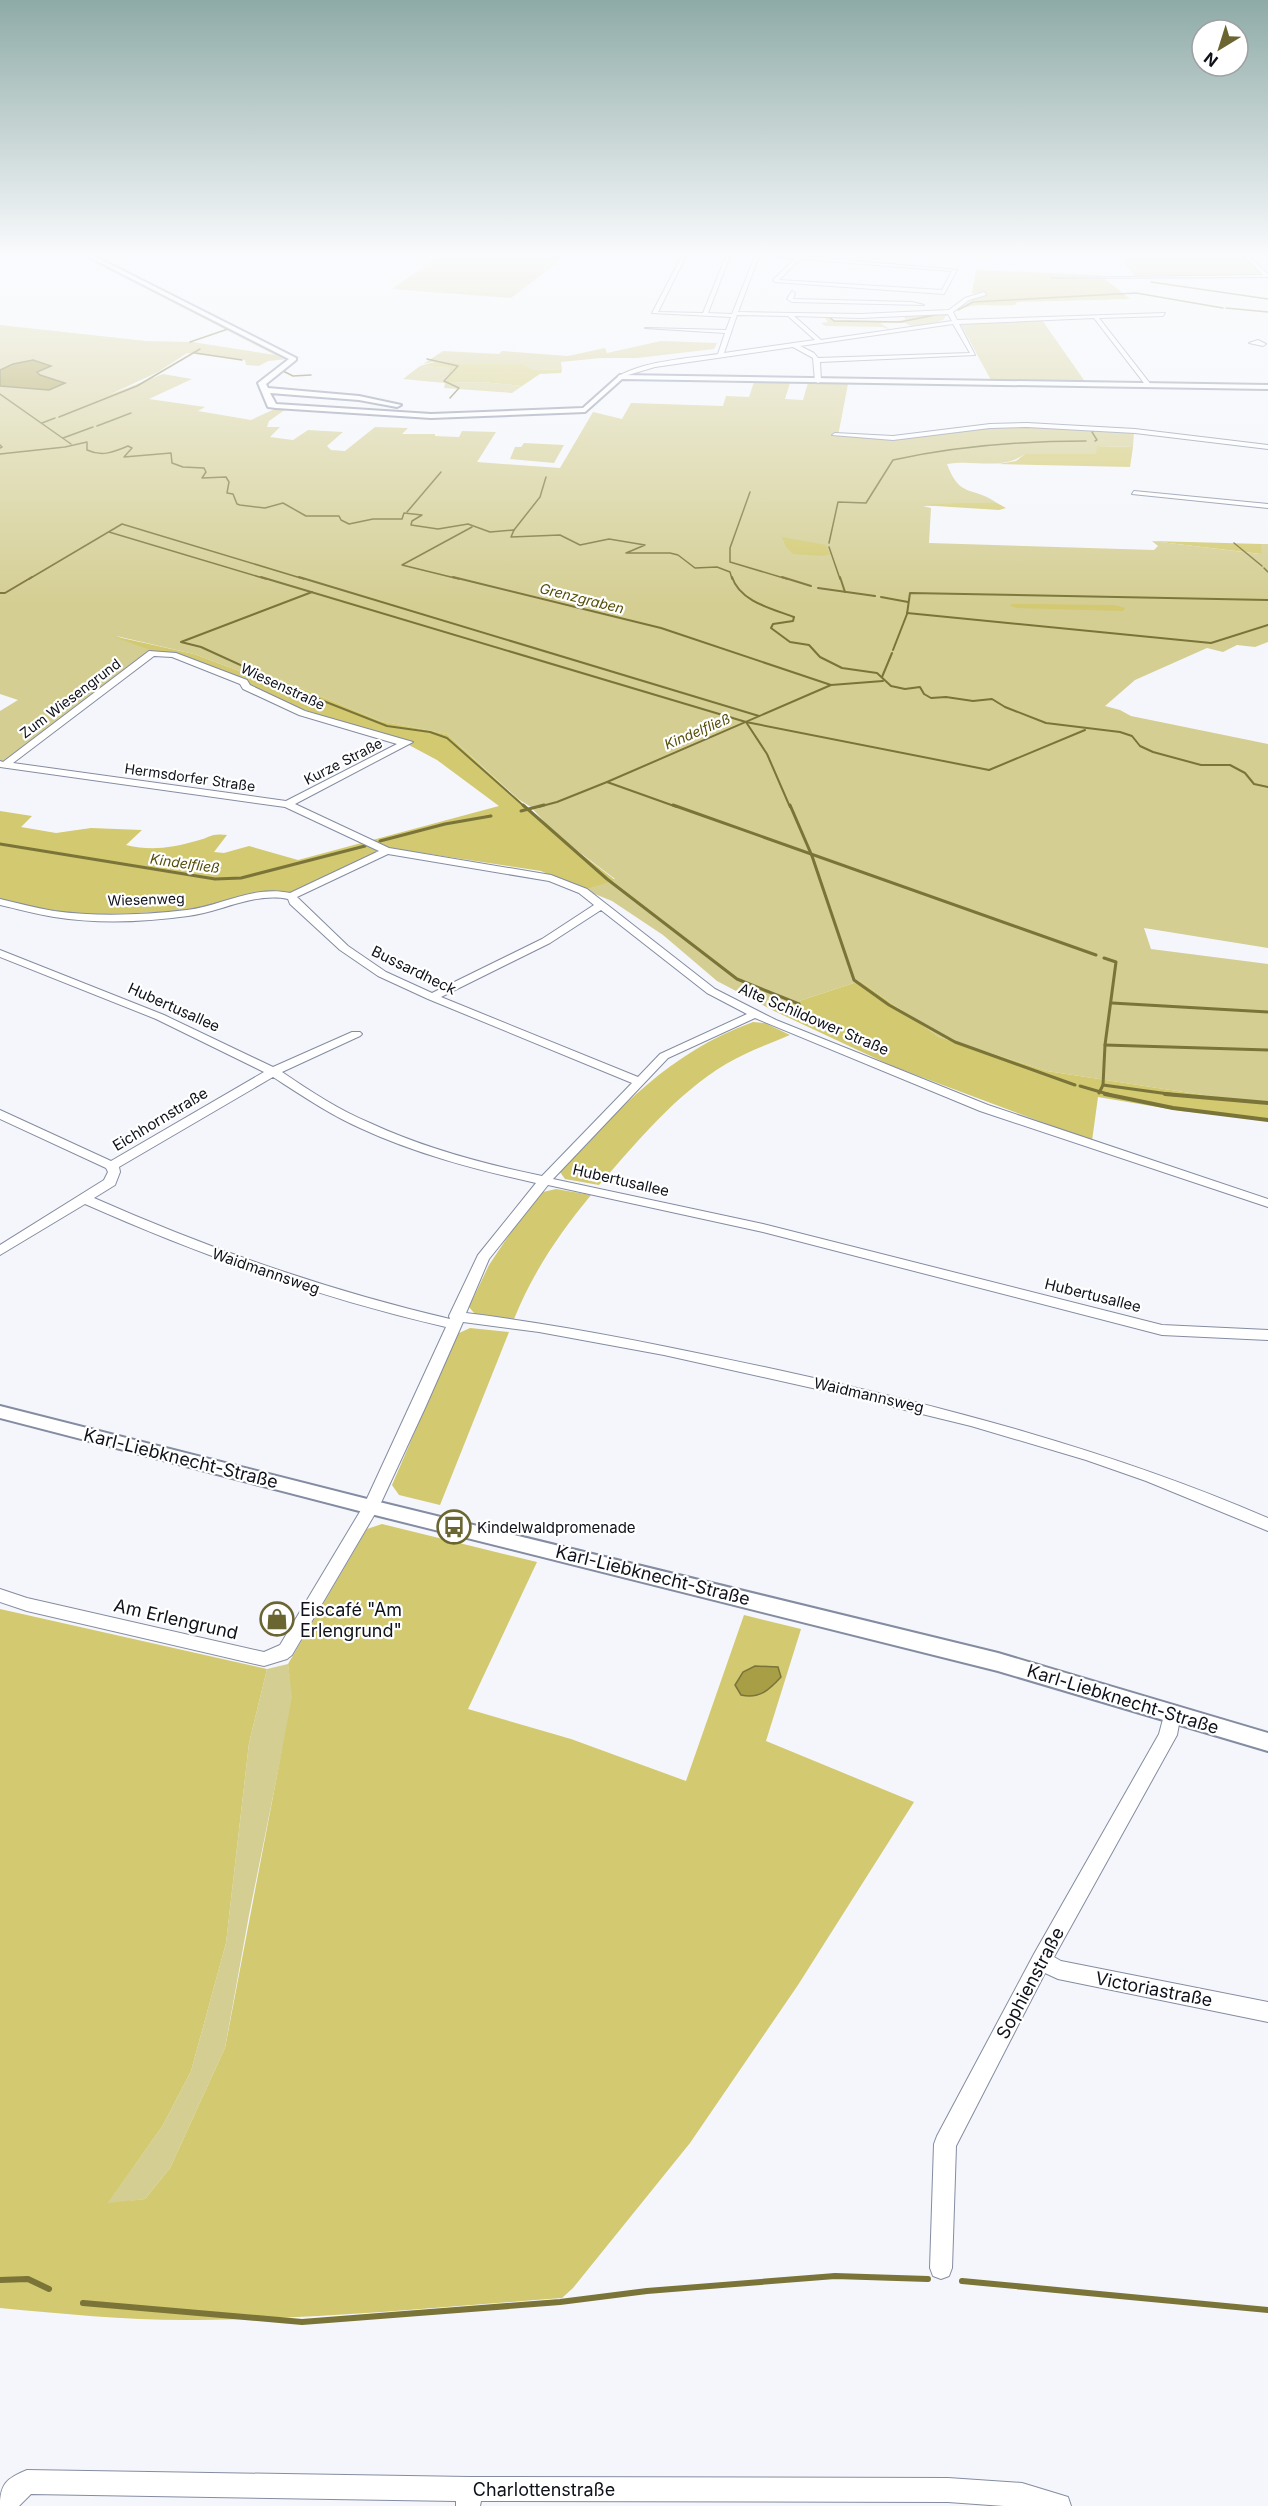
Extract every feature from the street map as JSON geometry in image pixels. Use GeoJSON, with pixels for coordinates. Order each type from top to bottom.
{"type":"FeatureCollection","features":[{"type":"Feature","properties":{"kind":"street"},"geometry":{"type":"LineString","coordinates":[[275,373],[262,383],[271,405],[453,414],[585,410],[620,377],[628,373]]}},
{"type":"Feature","properties":{"kind":"street"},"geometry":{"type":"LineString","coordinates":[[818,373],[818,381]]}},
{"type":"Feature","properties":{"kind":"street"},"geometry":{"type":"LineString","coordinates":[[1139,373],[1149,386]]}},
{"type":"Feature","properties":{"kind":"street"},"geometry":{"type":"LineString","coordinates":[[620,377],[1268,387]]}},
{"type":"Feature","properties":{"kind":"street"},"geometry":{"type":"LineString","coordinates":[[264,390],[359,398],[418,413]]}},
{"type":"Feature","properties":{"kind":"street"},"geometry":{"type":"LineString","coordinates":[[835,435],[893,438],[990,426],[1027,425],[1135,431],[1268,447]]}},
{"type":"Feature","properties":{"kind":"street"},"geometry":{"type":"LineString","coordinates":[[1134,493],[1268,506]]}},
{"type":"Feature","properties":{"kind":"street","name":"Wiesenstraße"},"geometry":{"type":"LineString","coordinates":[[152,653],[173,655],[244,682],[246,687],[302,713],[408,743]]}},
{"type":"Feature","properties":{"kind":"street","name":"Zum Wiesengrund"},"geometry":{"type":"LineString","coordinates":[[3,764],[152,653]]}},
{"type":"Feature","properties":{"kind":"street","name":"Kurze Straße"},"geometry":{"type":"LineString","coordinates":[[287,804],[408,743]]}},
{"type":"Feature","properties":{"kind":"street","name":"Hermsdorfer Straße"},"geometry":{"type":"LineString","coordinates":[[3,764],[287,804],[323,818],[368,844]]}},
{"type":"Feature","properties":{"kind":"street","name":"Alte Schildower Straße"},"geometry":{"type":"LineString","coordinates":[[368,844],[387,851],[542,875],[583,891],[711,991],[754,1014],[984,1108],[1268,1203]]}},
{"type":"Feature","properties":{"kind":"street"},"geometry":{"type":"LineString","coordinates":[[292,897],[387,851]]}},
{"type":"Feature","properties":{"kind":"street","name":"Wiesenweg"},"geometry":{"type":"LineString","coordinates":[[0,902],[64,915],[114,916],[191,913],[262,896],[292,897]]}},
{"type":"Feature","properties":{"kind":"street","name":"Bussardheck"},"geometry":{"type":"LineString","coordinates":[[292,897],[294,902],[322,929],[381,974],[638,1081]]}},
{"type":"Feature","properties":{"kind":"street"},"geometry":{"type":"LineString","coordinates":[[432,997],[546,941],[601,905]]}},
{"type":"Feature","properties":{"kind":"street","name":"Hubertusallee"},"geometry":{"type":"LineString","coordinates":[[0,953],[160,1017],[273,1072],[326,1106],[403,1141],[486,1168],[763,1228],[1162,1330],[1268,1335]]}},
{"type":"Feature","properties":{"kind":"street"},"geometry":{"type":"LineString","coordinates":[[371,1507],[418,1408],[454,1320],[483,1258],[546,1180],[664,1056],[754,1014]]}},
{"type":"Feature","properties":{"kind":"street","name":"Eichhornstraße"},"geometry":{"type":"LineString","coordinates":[[0,1251],[110,1182],[114,1173],[112,1166],[273,1072],[356,1034]]}},
{"type":"Feature","properties":{"kind":"street"},"geometry":{"type":"LineString","coordinates":[[0,1114],[112,1166]]}},
{"type":"Feature","properties":{"kind":"street","name":"Waidmannsweg"},"geometry":{"type":"LineString","coordinates":[[86,1199],[166,1236],[277,1278],[388,1310],[663,1350],[927,1408],[1120,1466],[1237,1510],[1268,1525]]}},
{"type":"Feature","properties":{"kind":"street","name":"Karl-Liebknecht-Straße"},"geometry":{"type":"LineString","coordinates":[[0,1412],[371,1507],[998,1662],[1268,1742]]}},
{"type":"Feature","properties":{"kind":"street","name":"Am Erlengrund"},"geometry":{"type":"LineString","coordinates":[[0,1595],[27,1604],[264,1659],[272,1658],[281,1654],[292,1641],[371,1507]]}},
{"type":"Feature","properties":{"kind":"street","name":"Sophienstraße"},"geometry":{"type":"LineString","coordinates":[[941,2268],[945,2144],[1041,1961],[1168,1735],[1172,1713]]}},
{"type":"Feature","properties":{"kind":"street","name":"Victoriastraße"},"geometry":{"type":"LineString","coordinates":[[1041,1961],[1058,1970],[1268,2012]]}},
{"type":"Feature","properties":{"kind":"street","name":"Charlottenstraße"},"geometry":{"type":"LineString","coordinates":[[3,2506],[15,2491],[27,2482],[468,2497],[948,2490],[1022,2495],[1059,2506]]}},
{"type":"Feature","properties":{"kind":"shaded area"},"geometry":{"type":"Polygon","coordinates":[[[0,373],[38,373],[65,383],[49,390],[0,386],[0,373]]]}},
{"type":"Feature","properties":{"kind":"shaded area"},"geometry":{"type":"Polygon","coordinates":[[[37,373],[156,373],[109,395],[163,374],[192,379],[149,399],[205,407],[198,411],[251,420],[277,408],[286,409],[269,421],[267,427],[280,427],[270,437],[293,440],[308,430],[343,432],[327,446],[331,450],[345,451],[375,427],[408,428],[402,434],[459,437],[462,431],[496,432],[477,462],[560,468],[593,412],[622,419],[631,403],[723,406],[726,396],[749,397],[754,382],[790,383],[785,399],[803,400],[808,383],[848,384],[838,436],[888,438],[1011,426],[1134,432],[1133,447],[1097,446],[1097,454],[1025,454],[1006,462],[947,464],[952,475],[962,487],[997,503],[923,506],[931,508],[929,543],[1154,550],[1158,546],[1152,541],[1260,554],[1262,544],[1268,544],[1268,642],[1255,647],[1237,645],[1223,652],[1207,648],[1135,680],[1105,706],[1131,716],[1268,744],[1268,948],[1144,928],[1151,949],[1268,964],[1268,1105],[1047,1071],[939,1037],[860,981],[772,1010],[717,981],[663,935],[612,901],[585,890],[615,879],[555,834],[531,807],[518,799],[447,734],[380,721],[277,678],[242,672],[194,654],[116,636],[154,652],[5,765],[0,764],[0,711],[18,700],[0,694],[0,386],[49,390],[65,383],[37,373]]]}},
{"type":"Feature","properties":{"kind":"shaded area"},"geometry":{"type":"Polygon","coordinates":[[[411,373],[449,373],[446,383],[482,382],[522,386],[512,393],[444,388],[445,383],[403,379],[411,373]]]}},
{"type":"Feature","properties":{"kind":"shaded area"},"geometry":{"type":"Polygon","coordinates":[[[449,373],[561,373],[540,374],[522,386],[482,382],[446,383],[449,373]]]}},
{"type":"Feature","properties":{"kind":"shaded area"},"geometry":{"type":"Polygon","coordinates":[[[987,373],[1079,373],[1086,383],[992,382],[987,373]]]}},
{"type":"Feature","properties":{"kind":"shaded area"},"geometry":{"type":"Polygon","coordinates":[[[524,443],[564,445],[554,463],[510,459],[515,447],[521,447],[524,443]]]}},
{"type":"Feature","properties":{"kind":"shaded area"},"geometry":{"type":"Polygon","coordinates":[[[1097,446],[1133,447],[1130,467],[998,464],[1016,461],[1025,454],[1096,454],[1097,446]]]}},
{"type":"Feature","properties":{"kind":"shaded area"},"geometry":{"type":"Polygon","coordinates":[[[997,503],[1006,508],[999,510],[920,505],[997,503]]]}},
{"type":"Feature","properties":{"kind":"shaded area"},"geometry":{"type":"Polygon","coordinates":[[[782,537],[826,545],[830,554],[824,556],[793,554],[786,547],[782,537]]]}},
{"type":"Feature","properties":{"kind":"shaded area"},"geometry":{"type":"Polygon","coordinates":[[[1152,541],[1262,544],[1261,554],[1152,541]]]}},
{"type":"Feature","properties":{"kind":"shaded area"},"geometry":{"type":"Polygon","coordinates":[[[1012,604],[1114,605],[1125,608],[1123,611],[1017,608],[1010,606],[1012,604]]]}},
{"type":"Feature","properties":{"kind":"shaded area"},"geometry":{"type":"Polygon","coordinates":[[[113,636],[194,654],[242,672],[277,678],[380,721],[447,734],[555,834],[615,880],[585,890],[541,871],[383,847],[360,862],[291,893],[244,896],[185,911],[64,914],[0,900],[0,811],[32,816],[21,827],[56,833],[91,828],[142,830],[126,845],[135,847],[169,847],[214,835],[227,835],[214,852],[224,853],[249,846],[298,860],[499,806],[437,760],[407,744],[284,703],[174,654],[154,652],[113,636]]]}},
{"type":"Feature","properties":{"kind":"shaded area"},"geometry":{"type":"Polygon","coordinates":[[[860,981],[939,1037],[1047,1071],[1268,1105],[1268,1119],[1181,1111],[1098,1097],[1092,1141],[892,1066],[772,1010],[860,981]]]}},
{"type":"Feature","properties":{"kind":"shaded area"},"geometry":{"type":"Polygon","coordinates":[[[753,1022],[765,1023],[790,1035],[734,1060],[691,1089],[658,1119],[599,1185],[565,1179],[560,1172],[603,1126],[647,1085],[696,1049],[723,1034],[753,1022]]]}},
{"type":"Feature","properties":{"kind":"shaded area"},"geometry":{"type":"Polygon","coordinates":[[[556,1189],[591,1195],[548,1254],[514,1319],[475,1314],[469,1307],[489,1265],[519,1220],[543,1192],[556,1189]]]}},
{"type":"Feature","properties":{"kind":"shaded area"},"geometry":{"type":"Polygon","coordinates":[[[470,1328],[509,1332],[440,1505],[399,1495],[392,1485],[457,1334],[470,1328]]]}},
{"type":"Feature","properties":{"kind":"shaded area"},"geometry":{"type":"Polygon","coordinates":[[[382,1524],[537,1562],[468,1709],[571,1739],[686,1781],[744,1615],[801,1629],[766,1741],[914,1802],[798,1985],[690,2143],[573,2288],[562,2298],[335,2315],[199,2320],[124,2318],[0,2308],[0,1609],[267,1669],[249,1743],[226,1943],[191,2071],[163,2125],[108,2203],[145,2199],[170,2168],[225,2048],[292,1697],[288,1664],[367,1529],[382,1524]]]}},
{"type":"Feature","properties":{"kind":"shaded area"},"geometry":{"type":"Polygon","coordinates":[[[288,1664],[293,1697],[225,2048],[170,2168],[145,2199],[107,2204],[163,2125],[191,2071],[226,1943],[249,1743],[267,1669],[288,1664]]]}},
{"type":"Feature","properties":{"kind":"shaded area"},"geometry":{"type":"Polygon","coordinates":[[[755,1666],[778,1667],[781,1677],[764,1692],[754,1696],[741,1695],[735,1685],[743,1672],[755,1666]]]}},
{"type":"Feature","properties":{"kind":"waterway"},"geometry":{"type":"LineString","coordinates":[[59,417],[137,386],[159,373]]}},
{"type":"Feature","properties":{"kind":"waterway"},"geometry":{"type":"LineString","coordinates":[[287,373],[293,376],[311,375]]}},
{"type":"Feature","properties":{"kind":"waterway"},"geometry":{"type":"LineString","coordinates":[[450,398],[459,388],[444,381],[452,373]]}},
{"type":"Feature","properties":{"kind":"waterway"},"geometry":{"type":"LineString","coordinates":[[0,394],[71,444]]}},
{"type":"Feature","properties":{"kind":"waterway"},"geometry":{"type":"LineString","coordinates":[[97,426],[131,413]]}},
{"type":"Feature","properties":{"kind":"waterway"},"geometry":{"type":"LineString","coordinates":[[42,423],[55,418]]}},
{"type":"Feature","properties":{"kind":"waterway"},"geometry":{"type":"LineString","coordinates":[[63,438],[93,427]]}},
{"type":"Feature","properties":{"kind":"waterway"},"geometry":{"type":"LineString","coordinates":[[1095,430],[1092,432],[1097,440],[1095,441]]}},
{"type":"Feature","properties":{"kind":"waterway"},"geometry":{"type":"LineString","coordinates":[[829,543],[838,502],[866,503],[893,460],[989,445],[1086,441]]}},
{"type":"Feature","properties":{"kind":"waterway"},"geometry":{"type":"LineString","coordinates":[[0,454],[65,447],[87,442],[87,450],[98,453],[113,452],[128,446],[132,448],[124,457],[171,453],[172,463],[183,467],[204,468],[206,472],[202,478],[226,477],[229,482],[227,493],[233,494],[237,504],[240,505],[265,508],[283,503],[306,516],[339,516],[341,520],[349,524],[373,519],[402,519],[404,513],[422,515],[412,521],[411,525],[438,529],[468,524],[490,532],[514,530]]}},
{"type":"Feature","properties":{"kind":"waterway"},"geometry":{"type":"LineString","coordinates":[[0,445],[2,447],[0,448]]}},
{"type":"Feature","properties":{"kind":"waterway"},"geometry":{"type":"LineString","coordinates":[[407,512],[441,472]]}},
{"type":"Feature","properties":{"kind":"waterway"},"geometry":{"type":"LineString","coordinates":[[514,530],[540,497],[546,477]]}},
{"type":"Feature","properties":{"kind":"waterway"},"geometry":{"type":"LineString","coordinates":[[750,492],[730,548],[730,562],[787,579]]}},
{"type":"Feature","properties":{"kind":"waterway"},"geometry":{"type":"LineString","coordinates":[[29,579],[122,524],[304,579]]}},
{"type":"Feature","properties":{"kind":"waterway","name":"Grenzgraben"},"geometry":{"type":"LineString","coordinates":[[459,579],[402,565],[472,527]]}},
{"type":"Feature","properties":{"kind":"waterway"},"geometry":{"type":"LineString","coordinates":[[514,530],[511,537],[560,535],[580,545],[609,539],[645,545],[626,553],[670,553],[678,555],[695,568],[717,567],[730,572],[732,579]]}},
{"type":"Feature","properties":{"kind":"waterway"},"geometry":{"type":"LineString","coordinates":[[109,532],[266,579]]}},
{"type":"Feature","properties":{"kind":"waterway"},"geometry":{"type":"LineString","coordinates":[[1234,543],[1262,566]]}},
{"type":"Feature","properties":{"kind":"waterway"},"geometry":{"type":"LineString","coordinates":[[829,547],[840,579]]}},
{"type":"Feature","properties":{"kind":"waterway"},"geometry":{"type":"LineString","coordinates":[[1264,568],[1268,572]]}},
{"type":"Feature","properties":{"kind":"waterway"},"geometry":{"type":"LineString","coordinates":[[0,593],[5,593],[32,577]]}},
{"type":"Feature","properties":{"kind":"waterway"},"geometry":{"type":"LineString","coordinates":[[261,577],[312,592]]}},
{"type":"Feature","properties":{"kind":"waterway"},"geometry":{"type":"LineString","coordinates":[[299,577],[759,716]]}},
{"type":"Feature","properties":{"kind":"waterway","name":"Grenzgraben"},"geometry":{"type":"LineString","coordinates":[[453,577],[661,628],[831,685]]}},
{"type":"Feature","properties":{"kind":"waterway"},"geometry":{"type":"LineString","coordinates":[[732,577],[736,586],[750,599],[794,617],[793,621],[773,624],[771,628],[790,642],[809,645],[820,657],[842,668],[877,673],[891,686],[905,689],[920,687],[924,694],[931,698],[946,697],[973,701],[992,699],[1005,707],[1046,723],[1120,732],[1132,736],[1140,746],[1153,752],[1201,765],[1230,765],[1245,773],[1254,784],[1268,787]]}},
{"type":"Feature","properties":{"kind":"waterway"},"geometry":{"type":"LineString","coordinates":[[782,577],[811,586]]}},
{"type":"Feature","properties":{"kind":"waterway"},"geometry":{"type":"LineString","coordinates":[[840,577],[845,592]]}},
{"type":"Feature","properties":{"kind":"waterway"},"geometry":{"type":"LineString","coordinates":[[818,588],[845,592]]}},
{"type":"Feature","properties":{"kind":"waterway"},"geometry":{"type":"LineString","coordinates":[[312,592],[746,722]]}},
{"type":"Feature","properties":{"kind":"waterway"},"geometry":{"type":"LineString","coordinates":[[312,592],[181,642],[201,647],[293,689],[387,726],[430,732],[447,738],[525,807]]}},
{"type":"Feature","properties":{"kind":"waterway"},"geometry":{"type":"LineString","coordinates":[[845,592],[875,596]]}},
{"type":"Feature","properties":{"kind":"waterway"},"geometry":{"type":"LineString","coordinates":[[907,613],[910,593],[1268,600]]}},
{"type":"Feature","properties":{"kind":"waterway"},"geometry":{"type":"LineString","coordinates":[[881,597],[908,602]]}},
{"type":"Feature","properties":{"kind":"waterway"},"geometry":{"type":"LineString","coordinates":[[893,650],[907,613]]}},
{"type":"Feature","properties":{"kind":"waterway"},"geometry":{"type":"LineString","coordinates":[[907,613],[1211,643],[1268,625]]}},
{"type":"Feature","properties":{"kind":"waterway"},"geometry":{"type":"LineString","coordinates":[[882,677],[892,653]]}},
{"type":"Feature","properties":{"kind":"waterway","name":"Kindelfließ"},"geometry":{"type":"LineString","coordinates":[[831,685],[883,681]]}},
{"type":"Feature","properties":{"kind":"waterway","name":"Kindelfließ"},"geometry":{"type":"LineString","coordinates":[[746,722],[831,685]]}},
{"type":"Feature","properties":{"kind":"waterway","name":"Kindelfließ"},"geometry":{"type":"LineString","coordinates":[[607,782],[746,722]]}},
{"type":"Feature","properties":{"kind":"waterway"},"geometry":{"type":"LineString","coordinates":[[746,722],[989,770],[1085,730]]}},
{"type":"Feature","properties":{"kind":"waterway"},"geometry":{"type":"LineString","coordinates":[[746,722],[767,754],[790,807]]}},
{"type":"Feature","properties":{"kind":"waterway","name":"Kindelfließ"},"geometry":{"type":"LineString","coordinates":[[538,807],[607,782]]}},
{"type":"Feature","properties":{"kind":"waterway"},"geometry":{"type":"LineString","coordinates":[[607,782],[677,807]]}},
{"type":"Feature","properties":{"kind":"waterway","name":"Kindelfließ"},"geometry":{"type":"LineString","coordinates":[[523,805],[528,809]]}},
{"type":"Feature","properties":{"kind":"waterway","name":"Kindelfließ"},"geometry":{"type":"LineString","coordinates":[[528,809],[544,805]]}},
{"type":"Feature","properties":{"kind":"waterway"},"geometry":{"type":"LineString","coordinates":[[673,805],[811,854]]}},
{"type":"Feature","properties":{"kind":"waterway"},"geometry":{"type":"LineString","coordinates":[[790,805],[811,854]]}},
{"type":"Feature","properties":{"kind":"waterway","name":"Kindelfließ"},"geometry":{"type":"LineString","coordinates":[[521,811],[528,809]]}},
{"type":"Feature","properties":{"kind":"waterway"},"geometry":{"type":"LineString","coordinates":[[528,809],[607,879],[737,979],[799,1004]]}},
{"type":"Feature","properties":{"kind":"waterway","name":"Kindelfließ"},"geometry":{"type":"LineString","coordinates":[[380,841],[445,824],[491,816],[485,817]]}},
{"type":"Feature","properties":{"kind":"waterway","name":"Kindelfließ"},"geometry":{"type":"LineString","coordinates":[[0,844],[215,879],[241,878],[365,846]]}},
{"type":"Feature","properties":{"kind":"waterway"},"geometry":{"type":"LineString","coordinates":[[811,854],[1096,955]]}},
{"type":"Feature","properties":{"kind":"waterway"},"geometry":{"type":"LineString","coordinates":[[811,854],[854,980],[889,1005],[955,1042],[1075,1085]]}},
{"type":"Feature","properties":{"kind":"waterway"},"geometry":{"type":"LineString","coordinates":[[1104,958],[1116,962],[1105,1045]]}},
{"type":"Feature","properties":{"kind":"waterway"},"geometry":{"type":"LineString","coordinates":[[1112,1003],[1268,1012]]}},
{"type":"Feature","properties":{"kind":"waterway"},"geometry":{"type":"LineString","coordinates":[[1103,1085],[1105,1045]]}},
{"type":"Feature","properties":{"kind":"waterway"},"geometry":{"type":"LineString","coordinates":[[1105,1045],[1268,1050]]}},
{"type":"Feature","properties":{"kind":"waterway"},"geometry":{"type":"LineString","coordinates":[[1100,1092],[1103,1085]]}},
{"type":"Feature","properties":{"kind":"waterway"},"geometry":{"type":"LineString","coordinates":[[1103,1085],[1175,1095]]}},
{"type":"Feature","properties":{"kind":"waterway"},"geometry":{"type":"LineString","coordinates":[[1080,1086],[1100,1092]]}},
{"type":"Feature","properties":{"kind":"waterway"},"geometry":{"type":"LineString","coordinates":[[1100,1092],[1111,1095]]}},
{"type":"Feature","properties":{"kind":"waterway"},"geometry":{"type":"LineString","coordinates":[[1105,1094],[1173,1108],[1268,1120]]}},
{"type":"Feature","properties":{"kind":"waterway"},"geometry":{"type":"LineString","coordinates":[[1165,1094],[1175,1095]]}},
{"type":"Feature","properties":{"kind":"waterway"},"geometry":{"type":"LineString","coordinates":[[1175,1095],[1268,1103]]}},
{"type":"Feature","properties":{"kind":"waterway"},"geometry":{"type":"LineString","coordinates":[[83,2303],[302,2322],[560,2302],[647,2291],[835,2276],[928,2279]]}},
{"type":"Feature","properties":{"kind":"waterway","name":"Kindelfließ"},"geometry":{"type":"LineString","coordinates":[[0,2280],[28,2279],[49,2289]]}},
{"type":"Feature","properties":{"kind":"waterway"},"geometry":{"type":"LineString","coordinates":[[962,2281],[1268,2310]]}},
{"type":"Feature","properties":{"kind":"place","name":"Kindelwaldpromenade"},"geometry":{"type":"Point","coordinates":[454,1527]}},
{"type":"Feature","properties":{"kind":"place","name":"Eiscafé \"Am Erlengrund\""},"geometry":{"type":"Point","coordinates":[277,1619]}}]}
